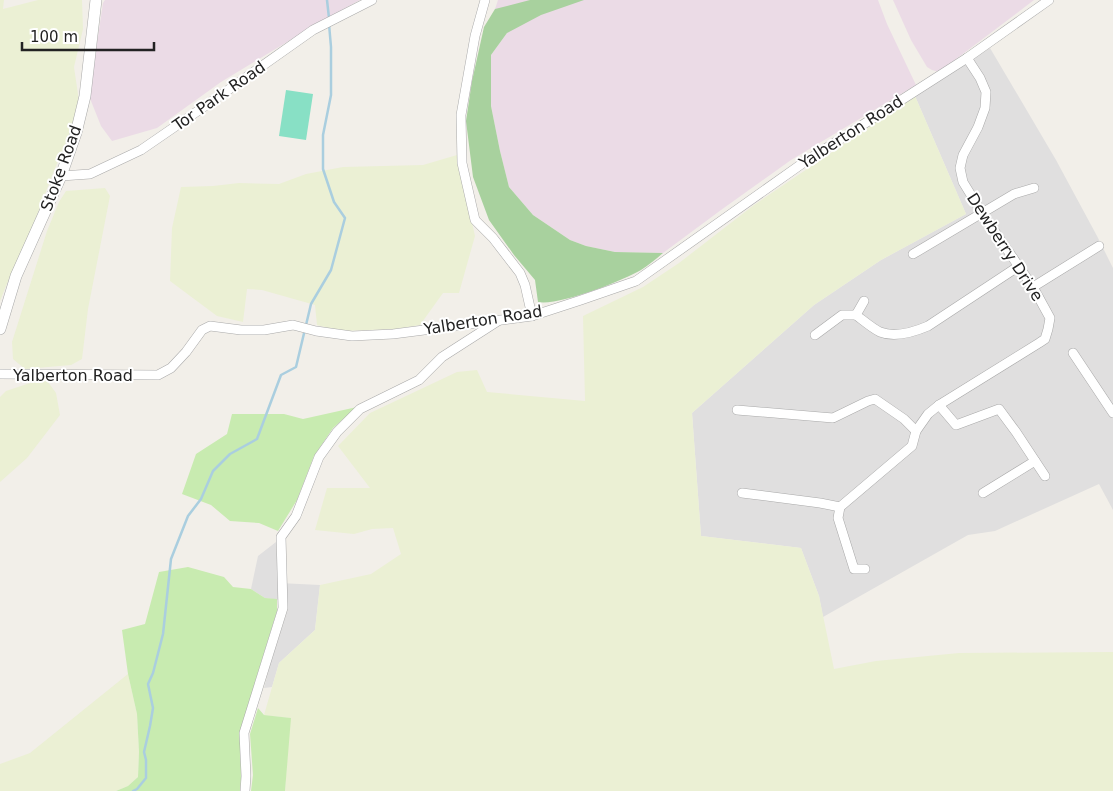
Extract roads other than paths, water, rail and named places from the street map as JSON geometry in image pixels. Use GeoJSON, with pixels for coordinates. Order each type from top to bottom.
{"type":"FeatureCollection","features":[{"type":"Feature","properties":{"kind":"street","name":"Stoke Road"},"geometry":{"type":"LineString","coordinates":[[0,329],[16,276],[61,176],[76,133],[85,96],[96,0]]}},
{"type":"Feature","properties":{"kind":"street","name":"Tor Park Road"},"geometry":{"type":"LineString","coordinates":[[61,176],[90,174],[141,150],[312,30],[372,0]]}},
{"type":"Feature","properties":{"kind":"street"},"geometry":{"type":"LineString","coordinates":[[485,0],[475,36],[461,115],[462,163],[475,220],[520,273],[525,285],[532,316]]}},
{"type":"Feature","properties":{"kind":"street","name":"Yalberton Road"},"geometry":{"type":"LineString","coordinates":[[0,374],[158,375],[171,368],[186,352],[202,330],[210,326],[241,330],[264,330],[293,325],[316,331],[352,336],[393,334],[532,316],[636,281],[802,163],[968,58],[1049,0]]}},
{"type":"Feature","properties":{"kind":"street","name":"Dewberry Drive"},"geometry":{"type":"LineString","coordinates":[[840,507],[912,446],[916,431],[928,414],[939,405],[1045,339],[1048,329],[1050,318],[1033,287],[963,182],[960,168],[963,155],[978,127],[984,108],[986,92],[968,58]]}},
{"type":"Feature","properties":{"kind":"street"},"geometry":{"type":"LineString","coordinates":[[913,254],[1014,194],[1034,188]]}},
{"type":"Feature","properties":{"kind":"street"},"geometry":{"type":"LineString","coordinates":[[1033,287],[1099,246]]}},
{"type":"Feature","properties":{"kind":"street"},"geometry":{"type":"LineString","coordinates":[[815,335],[842,315],[856,315],[880,332],[890,335],[914,332],[928,326],[1019,266]]}},
{"type":"Feature","properties":{"kind":"street"},"geometry":{"type":"LineString","coordinates":[[856,315],[864,301]]}},
{"type":"Feature","properties":{"kind":"street"},"geometry":{"type":"LineString","coordinates":[[245,791],[244,734],[283,608],[281,537],[296,516],[319,457],[336,432],[360,409],[419,380],[442,357],[500,319]]}},
{"type":"Feature","properties":{"kind":"street"},"geometry":{"type":"LineString","coordinates":[[1073,352],[1110,400],[1113,413]]}},
{"type":"Feature","properties":{"kind":"street"},"geometry":{"type":"LineString","coordinates":[[737,410],[833,418],[875,399],[904,419],[916,431]]}},
{"type":"Feature","properties":{"kind":"street"},"geometry":{"type":"LineString","coordinates":[[939,405],[956,425],[999,409],[1045,476]]}},
{"type":"Feature","properties":{"kind":"street"},"geometry":{"type":"LineString","coordinates":[[983,493],[1035,461]]}},
{"type":"Feature","properties":{"kind":"street"},"geometry":{"type":"LineString","coordinates":[[742,493],[840,507],[838,518],[854,569],[865,569]]}},
{"type":"Feature","properties":{"kind":"waterway"},"geometry":{"type":"LineString","coordinates":[[327,0],[329,18]]}},
{"type":"Feature","properties":{"kind":"waterway"},"geometry":{"type":"LineString","coordinates":[[133,791],[146,778],[144,752],[153,708],[148,684],[153,673],[163,634],[171,559],[188,516],[201,499],[213,471],[230,454],[257,439],[281,375],[296,367],[311,304],[331,270],[345,218],[334,202],[323,169],[323,135],[331,95],[329,24]]}}]}
